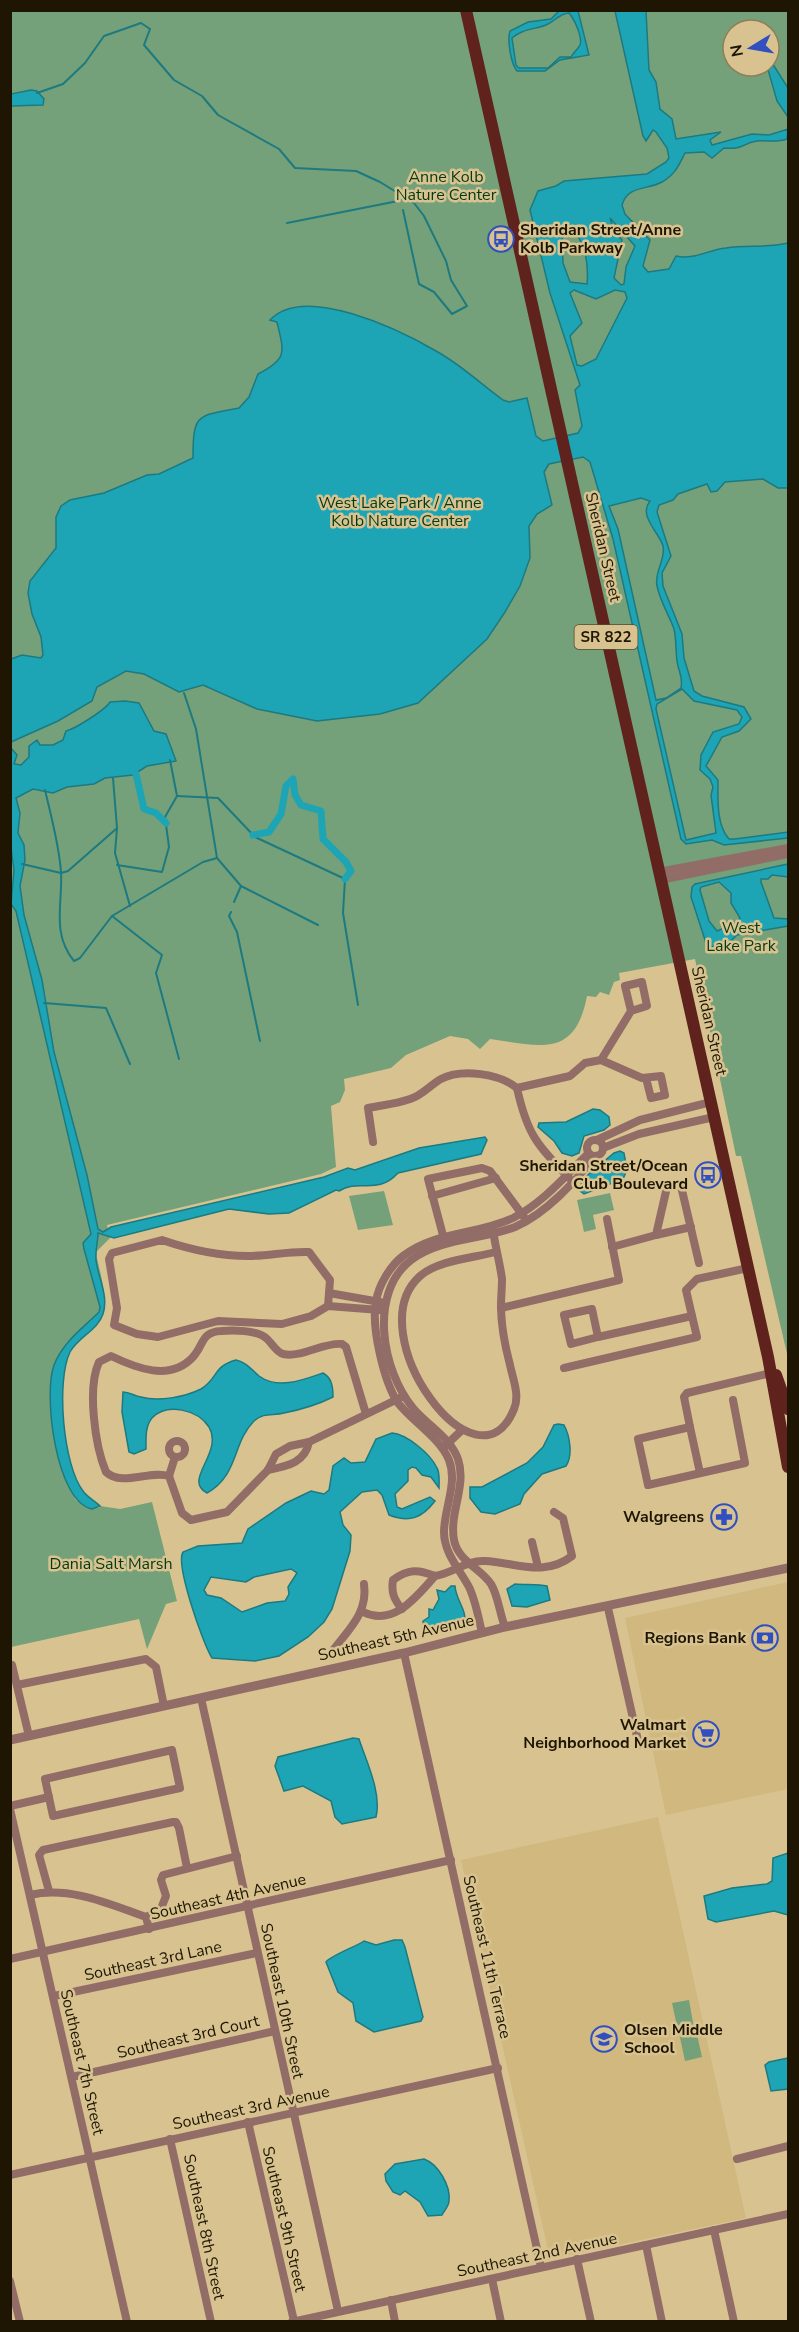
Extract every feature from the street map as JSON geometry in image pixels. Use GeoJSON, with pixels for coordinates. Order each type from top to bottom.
{"type":"FeatureCollection","features":[{"type":"Feature","properties":{"kind":"main road","name":"Sheridan Street"},"geometry":{"type":"LineString","coordinates":[[466,10],[768,1357],[789,1467]]}},
{"type":"Feature","properties":{"kind":"main road","name":"Sheridan Street"},"geometry":{"type":"LineString","coordinates":[[768,1357],[789,1409]]}},
{"type":"Feature","properties":{"kind":"street"},"geometry":{"type":"LineString","coordinates":[[659,876],[789,848]]}},
{"type":"Feature","properties":{"kind":"street"},"geometry":{"type":"LineString","coordinates":[[659,876],[789,854]]}},
{"type":"Feature","properties":{"kind":"street"},"geometry":{"type":"LineString","coordinates":[[601,1059],[631,1011]]}},
{"type":"Feature","properties":{"kind":"street"},"geometry":{"type":"LineString","coordinates":[[517,1088],[570,1076],[585,1063],[601,1059],[646,1078]]}},
{"type":"Feature","properties":{"kind":"street"},"geometry":{"type":"LineString","coordinates":[[373,1142],[368,1108],[411,1099],[442,1079],[455,1074],[491,1076],[508,1080],[517,1088],[525,1122],[533,1138],[573,1181]]}},
{"type":"Feature","properties":{"kind":"street"},"geometry":{"type":"LineString","coordinates":[[592,1154],[588,1143],[640,1120],[711,1102]]}},
{"type":"Feature","properties":{"kind":"street"},"geometry":{"type":"LineString","coordinates":[[549,1199],[566,1175],[603,1148],[639,1134],[714,1116]]}},
{"type":"Feature","properties":{"kind":"street"},"geometry":{"type":"LineString","coordinates":[[597,1140],[603,1148]]}},
{"type":"Feature","properties":{"kind":"street"},"geometry":{"type":"LineString","coordinates":[[504,1627],[492,1586],[469,1565],[454,1541],[454,1514],[461,1470],[458,1458],[411,1419],[396,1400],[377,1338],[380,1306],[391,1269],[398,1260],[422,1243],[493,1229],[524,1217],[573,1181],[592,1154]]}},
{"type":"Feature","properties":{"kind":"street"},"geometry":{"type":"LineString","coordinates":[[444,1240],[428,1179],[482,1168],[490,1171],[524,1217]]}},
{"type":"Feature","properties":{"kind":"street"},"geometry":{"type":"LineString","coordinates":[[432,1196],[496,1179]]}},
{"type":"Feature","properties":{"kind":"street"},"geometry":{"type":"LineString","coordinates":[[656,1235],[667,1187],[681,1186],[699,1263]]}},
{"type":"Feature","properties":{"kind":"street"},"geometry":{"type":"LineString","coordinates":[[501,1308],[619,1280],[607,1219]]}},
{"type":"Feature","properties":{"kind":"street"},"geometry":{"type":"LineString","coordinates":[[612,1247],[691,1227]]}},
{"type":"Feature","properties":{"kind":"street"},"geometry":{"type":"LineString","coordinates":[[493,1229],[502,1280],[501,1308],[504,1339],[516,1390],[515,1408],[508,1420],[497,1431],[482,1436],[461,1431],[433,1403],[418,1380],[408,1353],[402,1316],[411,1287],[420,1276],[433,1268],[496,1252]]}},
{"type":"Feature","properties":{"kind":"street"},"geometry":{"type":"LineString","coordinates":[[328,1306],[330,1280],[309,1252],[250,1256],[198,1253],[162,1240],[112,1253],[109,1259],[117,1308],[114,1324],[137,1334],[158,1337],[218,1321],[282,1324],[311,1316],[328,1306],[346,1308],[380,1306]]}},
{"type":"Feature","properties":{"kind":"street"},"geometry":{"type":"LineString","coordinates":[[564,1368],[697,1338],[686,1290],[693,1282],[748,1267]]}},
{"type":"Feature","properties":{"kind":"street"},"geometry":{"type":"LineString","coordinates":[[329,1293],[380,1306]]}},
{"type":"Feature","properties":{"kind":"street"},"geometry":{"type":"LineString","coordinates":[[346,1308],[348,1296]]}},
{"type":"Feature","properties":{"kind":"street"},"geometry":{"type":"LineString","coordinates":[[380,1306],[392,1365],[404,1396],[445,1446],[452,1474],[444,1533],[449,1553],[471,1592],[482,1633]]}},
{"type":"Feature","properties":{"kind":"street"},"geometry":{"type":"LineString","coordinates":[[598,1337],[592,1309],[564,1315],[571,1344],[692,1316]]}},
{"type":"Feature","properties":{"kind":"street"},"geometry":{"type":"LineString","coordinates":[[169,1476],[161,1474],[112,1478],[106,1472],[94,1419],[95,1371],[103,1359],[111,1356],[149,1371],[161,1371],[182,1365],[194,1356],[202,1339],[209,1333],[222,1330],[258,1333],[280,1353],[290,1354],[342,1344],[346,1347],[366,1414]]}},
{"type":"Feature","properties":{"kind":"street"},"geometry":{"type":"LineString","coordinates":[[700,1473],[684,1397],[687,1393],[771,1373]]}},
{"type":"Feature","properties":{"kind":"street"},"geometry":{"type":"LineString","coordinates":[[175,1457],[169,1476],[182,1513],[191,1520],[227,1512],[268,1470],[276,1454],[290,1446],[309,1442],[404,1396]]}},
{"type":"Feature","properties":{"kind":"street"},"geometry":{"type":"LineString","coordinates":[[690,1427],[638,1439],[648,1485],[745,1463],[733,1400]]}},
{"type":"Feature","properties":{"kind":"street"},"geometry":{"type":"LineString","coordinates":[[445,1446],[461,1431]]}},
{"type":"Feature","properties":{"kind":"street"},"geometry":{"type":"LineString","coordinates":[[268,1470],[298,1461],[307,1452],[309,1442]]}},
{"type":"Feature","properties":{"kind":"street"},"geometry":{"type":"LineString","coordinates":[[363,1612],[372,1616],[389,1616],[402,1609],[435,1576],[483,1561],[525,1569],[565,1562],[572,1556],[563,1518],[554,1512]]}},
{"type":"Feature","properties":{"kind":"street"},"geometry":{"type":"LineString","coordinates":[[532,1542],[538,1568]]}},
{"type":"Feature","properties":{"kind":"street","name":"Southeast 5th Avenue"},"geometry":{"type":"LineString","coordinates":[[10,1740],[404,1653],[504,1627],[608,1608],[789,1568]]}},
{"type":"Feature","properties":{"kind":"street"},"geometry":{"type":"LineString","coordinates":[[402,1609],[395,1602],[391,1590],[393,1580],[413,1570],[435,1576]]}},
{"type":"Feature","properties":{"kind":"street"},"geometry":{"type":"LineString","coordinates":[[334,1649],[363,1612],[366,1599],[364,1584]]}},
{"type":"Feature","properties":{"kind":"street"},"geometry":{"type":"LineString","coordinates":[[608,1608],[639,1745]]}},
{"type":"Feature","properties":{"kind":"street","name":"Southeast 11th Terrace"},"geometry":{"type":"LineString","coordinates":[[404,1653],[541,2267]]}},
{"type":"Feature","properties":{"kind":"street"},"geometry":{"type":"LineString","coordinates":[[17,1685],[146,1659],[156,1667],[164,1706]]}},
{"type":"Feature","properties":{"kind":"street"},"geometry":{"type":"LineString","coordinates":[[12,1665],[29,1736]]}},
{"type":"Feature","properties":{"kind":"street","name":"Southeast 10th Street"},"geometry":{"type":"LineString","coordinates":[[201,1698],[339,2311]]}},
{"type":"Feature","properties":{"kind":"street"},"geometry":{"type":"LineString","coordinates":[[172,1750],[180,1788],[53,1816],[49,1797],[45,1779],[172,1750]]}},
{"type":"Feature","properties":{"kind":"street"},"geometry":{"type":"LineString","coordinates":[[10,1808],[49,1797]]}},
{"type":"Feature","properties":{"kind":"street","name":"Southeast 7th Street"},"geometry":{"type":"LineString","coordinates":[[10,1808],[127,2322]]}},
{"type":"Feature","properties":{"kind":"street"},"geometry":{"type":"LineString","coordinates":[[49,1891],[39,1855],[42,1850],[169,1822],[176,1822],[179,1828],[187,1868]]}},
{"type":"Feature","properties":{"kind":"street"},"geometry":{"type":"LineString","coordinates":[[30,1895],[49,1891],[97,1899],[146,1917],[160,1911],[166,1896],[161,1880],[163,1875],[237,1857]]}},
{"type":"Feature","properties":{"kind":"street","name":"Southeast 4th Avenue"},"geometry":{"type":"LineString","coordinates":[[10,1959],[451,1860]]}},
{"type":"Feature","properties":{"kind":"street"},"geometry":{"type":"LineString","coordinates":[[146,1917],[148,1929]]}},
{"type":"Feature","properties":{"kind":"street","name":"Southeast 3rd Lane"},"geometry":{"type":"LineString","coordinates":[[54,1996],[257,1953]]}},
{"type":"Feature","properties":{"kind":"street","name":"Southeast 3rd Court"},"geometry":{"type":"LineString","coordinates":[[72,2077],[275,2031]]}},
{"type":"Feature","properties":{"kind":"street","name":"Southeast 3rd Avenue"},"geometry":{"type":"LineString","coordinates":[[10,2175],[498,2068]]}},
{"type":"Feature","properties":{"kind":"street","name":"Southeast 9th Street"},"geometry":{"type":"LineString","coordinates":[[248,2122],[293,2321]]}},
{"type":"Feature","properties":{"kind":"street","name":"Southeast 8th Street"},"geometry":{"type":"LineString","coordinates":[[170,2139],[211,2322]]}},
{"type":"Feature","properties":{"kind":"street"},"geometry":{"type":"LineString","coordinates":[[737,2159],[789,2146]]}},
{"type":"Feature","properties":{"kind":"street","name":"Southeast 2nd Avenue"},"geometry":{"type":"LineString","coordinates":[[293,2321],[789,2214]]}},
{"type":"Feature","properties":{"kind":"street"},"geometry":{"type":"LineString","coordinates":[[714,2230],[734,2322]]}},
{"type":"Feature","properties":{"kind":"street"},"geometry":{"type":"LineString","coordinates":[[646,2245],[662,2322]]}},
{"type":"Feature","properties":{"kind":"street"},"geometry":{"type":"LineString","coordinates":[[577,2259],[591,2322]]}},
{"type":"Feature","properties":{"kind":"street"},"geometry":{"type":"LineString","coordinates":[[492,2279],[501,2322]]}},
{"type":"Feature","properties":{"kind":"street"},"geometry":{"type":"LineString","coordinates":[[10,2281],[20,2322]]}},
{"type":"Feature","properties":{"kind":"street"},"geometry":{"type":"LineString","coordinates":[[391,2300],[395,2322]]}},
{"type":"Feature","properties":{"kind":"shaded area"},"geometry":{"type":"Polygon","coordinates":[[[788,1582],[788,1789],[666,1815],[625,1618],[788,1582]]]}},
{"type":"Feature","properties":{"kind":"shaded area","name":"Olsen Middle School"},"geometry":{"type":"Polygon","coordinates":[[[658,1817],[746,2218],[550,2259],[461,1860],[658,1817]]]}},
{"type":"Feature","properties":{"kind":"green space","name":"West Lake Park / Anne Kolb Nature Center"},"geometry":{"type":"Polygon","coordinates":[[[10,11],[788,11],[788,1358],[741,1156],[736,1156],[695,959],[619,973],[620,980],[614,982],[609,995],[600,992],[596,997],[587,996],[574,1030],[564,1039],[553,1044],[525,1044],[490,1039],[480,1049],[468,1039],[450,1036],[406,1055],[391,1068],[344,1079],[345,1090],[340,1102],[331,1106],[336,1167],[321,1174],[107,1225],[110,1238],[96,1252],[104,1302],[96,1315],[61,1354],[55,1368],[52,1406],[58,1448],[76,1500],[99,1508],[100,1506],[120,1509],[152,1502],[177,1601],[166,1604],[147,1649],[139,1619],[11,1647],[10,11]]]}},
{"type":"Feature","properties":{"kind":"green space"},"geometry":{"type":"Polygon","coordinates":[[[384,1191],[393,1225],[358,1230],[349,1196],[384,1191]]]}},
{"type":"Feature","properties":{"kind":"green space"},"geometry":{"type":"Polygon","coordinates":[[[610,1193],[614,1210],[593,1215],[596,1229],[584,1232],[577,1200],[610,1193]]]}},
{"type":"Feature","properties":{"kind":"green space"},"geometry":{"type":"Polygon","coordinates":[[[689,2000],[694,2028],[678,2031],[672,2003],[689,2000]]]}},
{"type":"Feature","properties":{"kind":"green space"},"geometry":{"type":"Polygon","coordinates":[[[696,2030],[702,2057],[685,2061],[679,2033],[696,2030]]]}},
{"type":"Feature","properties":{"kind":"water"},"geometry":{"type":"Polygon","coordinates":[[[560,10],[578,11],[589,55],[560,60],[545,71],[517,71],[510,52],[510,31],[528,22],[551,19],[560,10]],[[569,13],[543,26],[521,32],[512,38],[516,65],[519,68],[548,68],[560,57],[571,57],[581,42],[569,13]]]}},
{"type":"Feature","properties":{"kind":"water"},"geometry":{"type":"Polygon","coordinates":[[[615,11],[646,11],[649,70],[656,82],[660,109],[672,119],[676,139],[721,132],[710,140],[712,145],[752,134],[769,135],[788,129],[787,139],[757,141],[735,148],[724,148],[712,158],[704,152],[685,153],[670,176],[662,182],[629,194],[622,205],[625,214],[650,240],[643,266],[648,272],[669,269],[676,256],[689,257],[726,248],[788,243],[788,488],[778,488],[763,479],[725,482],[717,491],[711,492],[707,484],[678,494],[673,500],[659,505],[657,512],[671,556],[662,573],[663,586],[682,634],[684,658],[694,691],[702,696],[744,707],[751,719],[739,731],[722,737],[706,766],[718,780],[722,826],[729,839],[788,832],[788,838],[724,845],[712,840],[686,844],[681,839],[613,539],[590,462],[583,457],[549,464],[544,472],[552,505],[537,514],[529,526],[530,558],[520,586],[487,639],[418,703],[380,714],[317,721],[257,709],[203,685],[179,692],[144,674],[126,671],[97,687],[92,701],[58,721],[11,742],[11,659],[22,655],[41,658],[43,655],[41,637],[32,614],[28,593],[30,581],[56,548],[56,517],[61,506],[70,500],[104,493],[147,475],[159,474],[193,458],[194,432],[200,419],[206,415],[239,408],[249,397],[258,374],[279,359],[282,348],[277,322],[270,320],[285,310],[305,306],[328,308],[377,322],[445,356],[503,400],[509,402],[527,398],[536,436],[543,441],[578,433],[582,426],[575,390],[580,385],[550,293],[530,210],[538,191],[564,181],[647,174],[666,162],[669,158],[667,148],[656,132],[653,130],[646,141],[615,11]],[[610,218],[614,231],[622,240],[614,278],[621,285],[624,284],[626,267],[635,246],[610,218]],[[570,225],[562,239],[563,263],[570,282],[587,284],[585,253],[570,225]],[[574,290],[570,293],[582,323],[570,336],[577,365],[582,366],[596,359],[627,298],[625,292],[615,290],[596,299],[574,290]],[[641,498],[609,506],[618,529],[656,700],[666,698],[681,688],[681,679],[674,629],[657,586],[663,546],[646,512],[650,501],[641,498]],[[682,689],[657,704],[656,709],[686,840],[716,833],[711,795],[713,787],[710,779],[700,770],[701,755],[713,732],[739,724],[742,717],[737,710],[694,701],[682,689]]]}},
{"type":"Feature","properties":{"kind":"water"},"geometry":{"type":"Polygon","coordinates":[[[781,77],[788,88],[788,117],[777,101],[770,78],[781,77]]]}},
{"type":"Feature","properties":{"kind":"water"},"geometry":{"type":"Polygon","coordinates":[[[37,91],[44,99],[43,105],[11,106],[11,94],[37,91]]]}},
{"type":"Feature","properties":{"kind":"water"},"geometry":{"type":"Polygon","coordinates":[[[110,702],[139,703],[154,731],[166,734],[176,761],[147,766],[133,775],[105,778],[94,784],[67,787],[53,793],[33,789],[16,798],[20,813],[18,833],[24,845],[25,860],[20,886],[24,915],[42,980],[54,1052],[87,1175],[98,1229],[103,1232],[111,1227],[324,1177],[348,1168],[355,1170],[419,1148],[485,1137],[487,1140],[481,1154],[398,1173],[383,1184],[336,1190],[289,1213],[269,1214],[229,1209],[114,1238],[98,1233],[96,1260],[105,1307],[97,1325],[70,1352],[63,1382],[66,1443],[76,1479],[85,1493],[100,1506],[92,1509],[80,1502],[69,1488],[55,1446],[52,1422],[50,1399],[54,1365],[68,1343],[99,1312],[100,1307],[83,1243],[91,1234],[16,911],[11,904],[14,870],[10,840],[10,747],[17,755],[14,764],[21,765],[29,757],[29,746],[37,740],[40,745],[53,745],[63,740],[66,731],[90,719],[110,702]]]}},
{"type":"Feature","properties":{"kind":"water"},"geometry":{"type":"Polygon","coordinates":[[[788,864],[788,877],[772,875],[768,879],[761,879],[761,882],[774,918],[788,919],[788,926],[737,935],[723,948],[707,946],[691,897],[692,887],[695,884],[788,864]],[[719,882],[701,887],[709,921],[717,931],[736,923],[740,918],[731,903],[731,893],[719,882]]]}},
{"type":"Feature","properties":{"kind":"water"},"geometry":{"type":"Polygon","coordinates":[[[593,1109],[600,1110],[609,1117],[610,1125],[604,1130],[584,1136],[579,1153],[572,1156],[562,1153],[554,1141],[538,1127],[539,1123],[566,1122],[593,1109]]]}},
{"type":"Feature","properties":{"kind":"water"},"geometry":{"type":"Polygon","coordinates":[[[620,1151],[624,1153],[627,1170],[623,1179],[584,1194],[580,1191],[582,1180],[614,1153],[620,1151]]]}},
{"type":"Feature","properties":{"kind":"water"},"geometry":{"type":"Polygon","coordinates":[[[236,1360],[246,1364],[259,1376],[274,1382],[291,1382],[323,1373],[331,1383],[333,1397],[296,1410],[261,1416],[254,1421],[242,1439],[225,1477],[207,1493],[199,1481],[212,1446],[212,1437],[209,1427],[198,1416],[174,1409],[158,1413],[148,1425],[146,1449],[134,1454],[129,1452],[122,1412],[123,1392],[155,1399],[187,1394],[201,1389],[219,1369],[236,1360]]]}},
{"type":"Feature","properties":{"kind":"water"},"geometry":{"type":"Polygon","coordinates":[[[554,1425],[564,1425],[569,1440],[570,1452],[566,1466],[542,1474],[524,1494],[520,1504],[495,1514],[481,1512],[470,1498],[470,1487],[482,1487],[527,1463],[543,1447],[554,1425]]]}},
{"type":"Feature","properties":{"kind":"water"},"geometry":{"type":"Polygon","coordinates":[[[392,1433],[404,1437],[423,1451],[434,1462],[438,1470],[439,1488],[431,1477],[422,1475],[416,1468],[412,1467],[408,1470],[408,1481],[395,1494],[397,1507],[402,1509],[430,1497],[435,1501],[420,1515],[403,1519],[389,1515],[382,1495],[377,1490],[362,1492],[340,1512],[343,1525],[351,1535],[350,1551],[332,1609],[324,1622],[308,1637],[279,1656],[255,1661],[212,1658],[186,1587],[183,1552],[198,1546],[242,1543],[248,1529],[286,1503],[311,1491],[324,1494],[329,1490],[333,1466],[344,1458],[351,1463],[365,1462],[376,1439],[392,1433]],[[291,1569],[254,1577],[246,1582],[211,1577],[204,1590],[207,1595],[221,1598],[242,1612],[267,1603],[285,1601],[289,1594],[288,1587],[297,1573],[291,1569]]]}},
{"type":"Feature","properties":{"kind":"water"},"geometry":{"type":"Polygon","coordinates":[[[515,1584],[547,1586],[550,1600],[527,1607],[512,1606],[507,1589],[515,1584]]]}},
{"type":"Feature","properties":{"kind":"water"},"geometry":{"type":"Polygon","coordinates":[[[451,1586],[455,1586],[465,1620],[457,1625],[446,1625],[438,1631],[424,1629],[423,1621],[429,1617],[429,1609],[433,1610],[439,1599],[437,1590],[445,1592],[451,1586]]]}},
{"type":"Feature","properties":{"kind":"water"},"geometry":{"type":"Polygon","coordinates":[[[353,1738],[359,1739],[372,1777],[377,1798],[376,1817],[342,1824],[335,1817],[331,1801],[303,1786],[284,1791],[275,1766],[278,1757],[353,1738]]]}},
{"type":"Feature","properties":{"kind":"water"},"geometry":{"type":"Polygon","coordinates":[[[788,1853],[788,1915],[774,1911],[716,1922],[708,1919],[704,1896],[732,1888],[767,1884],[772,1881],[773,1858],[788,1853]]]}},
{"type":"Feature","properties":{"kind":"water"},"geometry":{"type":"Polygon","coordinates":[[[402,1940],[405,1947],[423,2017],[421,2021],[374,2032],[356,2021],[353,2003],[338,1992],[326,1962],[364,1941],[376,1945],[402,1940]]]}},
{"type":"Feature","properties":{"kind":"water"},"geometry":{"type":"Polygon","coordinates":[[[788,2058],[788,2089],[771,2091],[765,2065],[788,2058]]]}},
{"type":"Feature","properties":{"kind":"water"},"geometry":{"type":"Polygon","coordinates":[[[424,2159],[439,2171],[446,2182],[449,2203],[442,2215],[428,2216],[420,2202],[405,2191],[400,2195],[393,2192],[386,2181],[385,2174],[395,2164],[424,2159]]]}},
{"type":"Feature","properties":{"kind":"waterway"},"geometry":{"type":"LineString","coordinates":[[37,93],[63,84],[85,63],[104,36],[141,23],[150,29],[144,45],[174,80],[202,96],[218,115],[279,149],[295,168],[356,171],[380,182],[414,203],[424,216],[446,261],[451,280],[467,306],[452,314],[434,292],[419,284],[403,210]]}},
{"type":"Feature","properties":{"kind":"waterway"},"geometry":{"type":"LineString","coordinates":[[287,223],[398,201],[404,197]]}},
{"type":"Feature","properties":{"kind":"waterway"},"geometry":{"type":"LineString","coordinates":[[184,693],[196,729],[217,858],[241,886],[318,925]]}},
{"type":"Feature","properties":{"kind":"waterway"},"geometry":{"type":"LineString","coordinates":[[117,865],[162,872],[169,847],[165,817],[177,796],[170,760]]}},
{"type":"Feature","properties":{"kind":"waterway"},"geometry":{"type":"LineString","coordinates":[[136,774],[144,809],[156,813],[166,823]]}},
{"type":"Feature","properties":{"kind":"waterway"},"geometry":{"type":"LineString","coordinates":[[113,778],[117,828],[115,853],[130,906]]}},
{"type":"Feature","properties":{"kind":"waterway"},"geometry":{"type":"LineString","coordinates":[[253,835],[269,832],[281,814],[286,786],[293,779],[295,795],[301,805],[321,811],[323,839],[346,862],[351,871],[345,879]]}},
{"type":"Feature","properties":{"kind":"waterway"},"geometry":{"type":"LineString","coordinates":[[45,790],[60,862],[60,929],[67,950],[74,961],[80,958],[112,916],[203,862],[217,858]]}},
{"type":"Feature","properties":{"kind":"waterway"},"geometry":{"type":"LineString","coordinates":[[177,796],[218,798],[255,837],[345,879],[343,913],[358,1005]]}},
{"type":"Feature","properties":{"kind":"waterway"},"geometry":{"type":"LineString","coordinates":[[22,864],[61,873],[68,871],[116,829]]}},
{"type":"Feature","properties":{"kind":"waterway"},"geometry":{"type":"LineString","coordinates":[[234,902],[241,886]]}},
{"type":"Feature","properties":{"kind":"waterway"},"geometry":{"type":"LineString","coordinates":[[231,912],[229,916],[237,932],[260,1041]]}},
{"type":"Feature","properties":{"kind":"waterway"},"geometry":{"type":"LineString","coordinates":[[112,916],[162,955],[156,973],[179,1059]]}},
{"type":"Feature","properties":{"kind":"waterway"},"geometry":{"type":"LineString","coordinates":[[44,1003],[106,1008],[130,1064]]}},
{"type":"Feature","properties":{"kind":"place","name":"Sheridan Street/Anne Kolb Parkway"},"geometry":{"type":"Point","coordinates":[501,239]}},
{"type":"Feature","properties":{"kind":"place","name":"Sheridan Street/Ocean Club Boulevard"},"geometry":{"type":"Point","coordinates":[708,1175]}},
{"type":"Feature","properties":{"kind":"place","name":"Walgreens"},"geometry":{"type":"Point","coordinates":[724,1517]}},
{"type":"Feature","properties":{"kind":"place","name":"Regions Bank"},"geometry":{"type":"Point","coordinates":[765,1638]}},
{"type":"Feature","properties":{"kind":"place","name":"Walmart Neighborhood Market"},"geometry":{"type":"Point","coordinates":[706,1734]}},
{"type":"Feature","properties":{"kind":"place","name":"Olsen Middle School"},"geometry":{"type":"Point","coordinates":[604,2039]}},
{"type":"Feature","properties":{"kind":"park label","name":"Anne Kolb Nature Center"},"geometry":{"type":"Point","coordinates":[446,186]}},
{"type":"Feature","properties":{"kind":"park label","name":"West Lake Park"},"geometry":{"type":"Point","coordinates":[741,937]}},
{"type":"Feature","properties":{"kind":"park label","name":"Dania Salt Marsh"},"geometry":{"type":"Point","coordinates":[111,1564]}}]}
